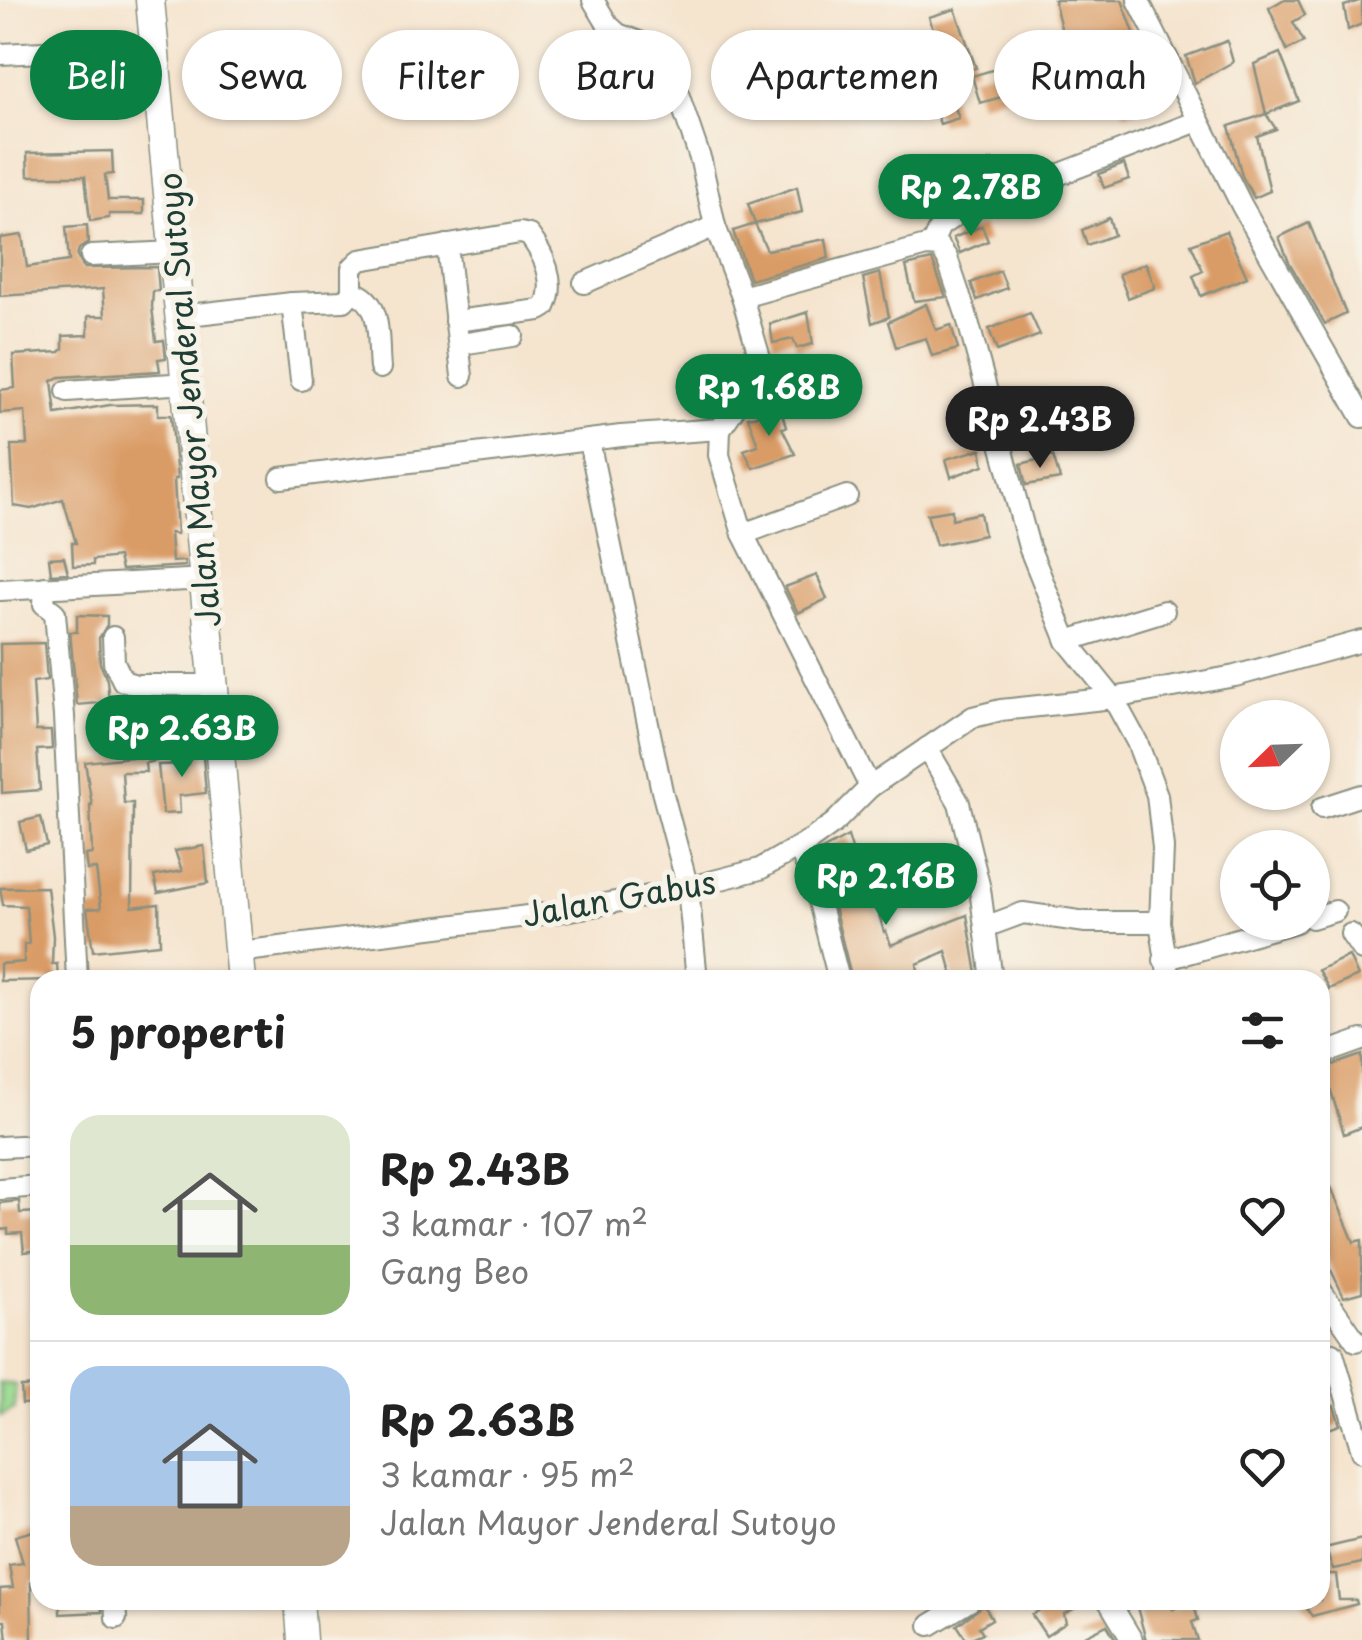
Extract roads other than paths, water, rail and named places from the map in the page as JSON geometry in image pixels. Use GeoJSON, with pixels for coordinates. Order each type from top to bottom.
{"type":"FeatureCollection","features":[{"type":"Feature","properties":{"kind":"main road","name":"Jalan Mayor Jenderal Sutoyo"},"geometry":{"type":"LineString","coordinates":[[150,0],[153,30]]}},
{"type":"Feature","properties":{"kind":"main road","name":"Jalan Mayor Jenderal Sutoyo"},"geometry":{"type":"LineString","coordinates":[[161,120],[240,966]]}},
{"type":"Feature","properties":{"kind":"main road"},"geometry":{"type":"LineString","coordinates":[[300,1610],[302,1640]]}},
{"type":"Feature","properties":{"kind":"street"},"geometry":{"type":"LineString","coordinates":[[593,0],[608,25],[618,34],[652,47],[670,70],[760,358],[758,375],[720,429],[719,455],[743,534],[870,786]]}},
{"type":"Feature","properties":{"kind":"street"},"geometry":{"type":"LineString","coordinates":[[1138,0],[1242,206],[1362,417]]}},
{"type":"Feature","properties":{"kind":"street"},"geometry":{"type":"LineString","coordinates":[[0,54],[30,53]]}},
{"type":"Feature","properties":{"kind":"street"},"geometry":{"type":"LineString","coordinates":[[931,246],[940,226],[959,213],[1198,121]]}},
{"type":"Feature","properties":{"kind":"street"},"geometry":{"type":"LineString","coordinates":[[584,283],[716,226]]}},
{"type":"Feature","properties":{"kind":"street"},"geometry":{"type":"LineString","coordinates":[[180,316],[344,301],[352,292],[354,263],[520,233],[529,235],[539,248],[550,278],[549,300],[540,310],[456,320]]}},
{"type":"Feature","properties":{"kind":"street"},"geometry":{"type":"LineString","coordinates":[[447,245],[462,376]]}},
{"type":"Feature","properties":{"kind":"street"},"geometry":{"type":"LineString","coordinates":[[742,297],[938,246],[947,258],[966,314],[1029,548],[1067,640],[1113,698],[1137,742],[1157,795],[1163,848],[1160,922],[1167,970],[1248,940]]}},
{"type":"Feature","properties":{"kind":"street"},"geometry":{"type":"LineString","coordinates":[[91,256],[174,252]]}},
{"type":"Feature","properties":{"kind":"street"},"geometry":{"type":"LineString","coordinates":[[352,292],[365,296],[372,304],[380,368]]}},
{"type":"Feature","properties":{"kind":"street"},"geometry":{"type":"LineString","coordinates":[[292,303],[301,380]]}},
{"type":"Feature","properties":{"kind":"street"},"geometry":{"type":"LineString","coordinates":[[460,344],[514,343],[509,314]]}},
{"type":"Feature","properties":{"kind":"street"},"geometry":{"type":"LineString","coordinates":[[67,391],[187,383]]}},
{"type":"Feature","properties":{"kind":"street"},"geometry":{"type":"LineString","coordinates":[[281,478],[720,429]]}},
{"type":"Feature","properties":{"kind":"street"},"geometry":{"type":"LineString","coordinates":[[588,441],[662,791],[695,970]]}},
{"type":"Feature","properties":{"kind":"street"},"geometry":{"type":"LineString","coordinates":[[743,534],[847,496]]}},
{"type":"Feature","properties":{"kind":"street"},"geometry":{"type":"LineString","coordinates":[[0,590],[44,596],[207,586]]}},
{"type":"Feature","properties":{"kind":"street"},"geometry":{"type":"LineString","coordinates":[[44,596],[55,611],[62,682],[76,970]]}},
{"type":"Feature","properties":{"kind":"street"},"geometry":{"type":"LineString","coordinates":[[1067,640],[1164,611]]}},
{"type":"Feature","properties":{"kind":"street"},"geometry":{"type":"LineString","coordinates":[[113,637],[114,662],[124,681],[136,685],[214,685]]}},
{"type":"Feature","properties":{"kind":"street","name":"Jalan Gabus"},"geometry":{"type":"LineString","coordinates":[[240,966],[558,912],[760,869],[799,848],[834,823],[870,786],[973,717],[1235,676],[1362,640]]}},
{"type":"Feature","properties":{"kind":"street"},"geometry":{"type":"LineString","coordinates":[[927,748],[959,803],[980,888],[990,970]]}},
{"type":"Feature","properties":{"kind":"street"},"geometry":{"type":"LineString","coordinates":[[856,762],[892,770]]}},
{"type":"Feature","properties":{"kind":"street"},"geometry":{"type":"LineString","coordinates":[[1330,805],[1362,795]]}},
{"type":"Feature","properties":{"kind":"street"},"geometry":{"type":"LineString","coordinates":[[799,848],[816,890],[837,970]]}},
{"type":"Feature","properties":{"kind":"street"},"geometry":{"type":"LineString","coordinates":[[1330,913],[1335,912]]}},
{"type":"Feature","properties":{"kind":"street"},"geometry":{"type":"LineString","coordinates":[[984,927],[1023,913],[1086,922],[1160,922]]}},
{"type":"Feature","properties":{"kind":"street"},"geometry":{"type":"LineString","coordinates":[[1330,1052],[1362,1040]]}},
{"type":"Feature","properties":{"kind":"street"},"geometry":{"type":"LineString","coordinates":[[0,1147],[30,1146]]}},
{"type":"Feature","properties":{"kind":"street"},"geometry":{"type":"LineString","coordinates":[[0,1189],[30,1187]]}},
{"type":"Feature","properties":{"kind":"street"},"geometry":{"type":"LineString","coordinates":[[1330,1302],[1359,1340],[1330,1354]]}},
{"type":"Feature","properties":{"kind":"street"},"geometry":{"type":"LineString","coordinates":[[1330,1367],[1362,1451]]}},
{"type":"Feature","properties":{"kind":"street"},"geometry":{"type":"LineString","coordinates":[[930,1625],[955,1610]]}},
{"type":"Feature","properties":{"kind":"street"},"geometry":{"type":"LineString","coordinates":[[1114,1610],[1132,1640]]}}]}
